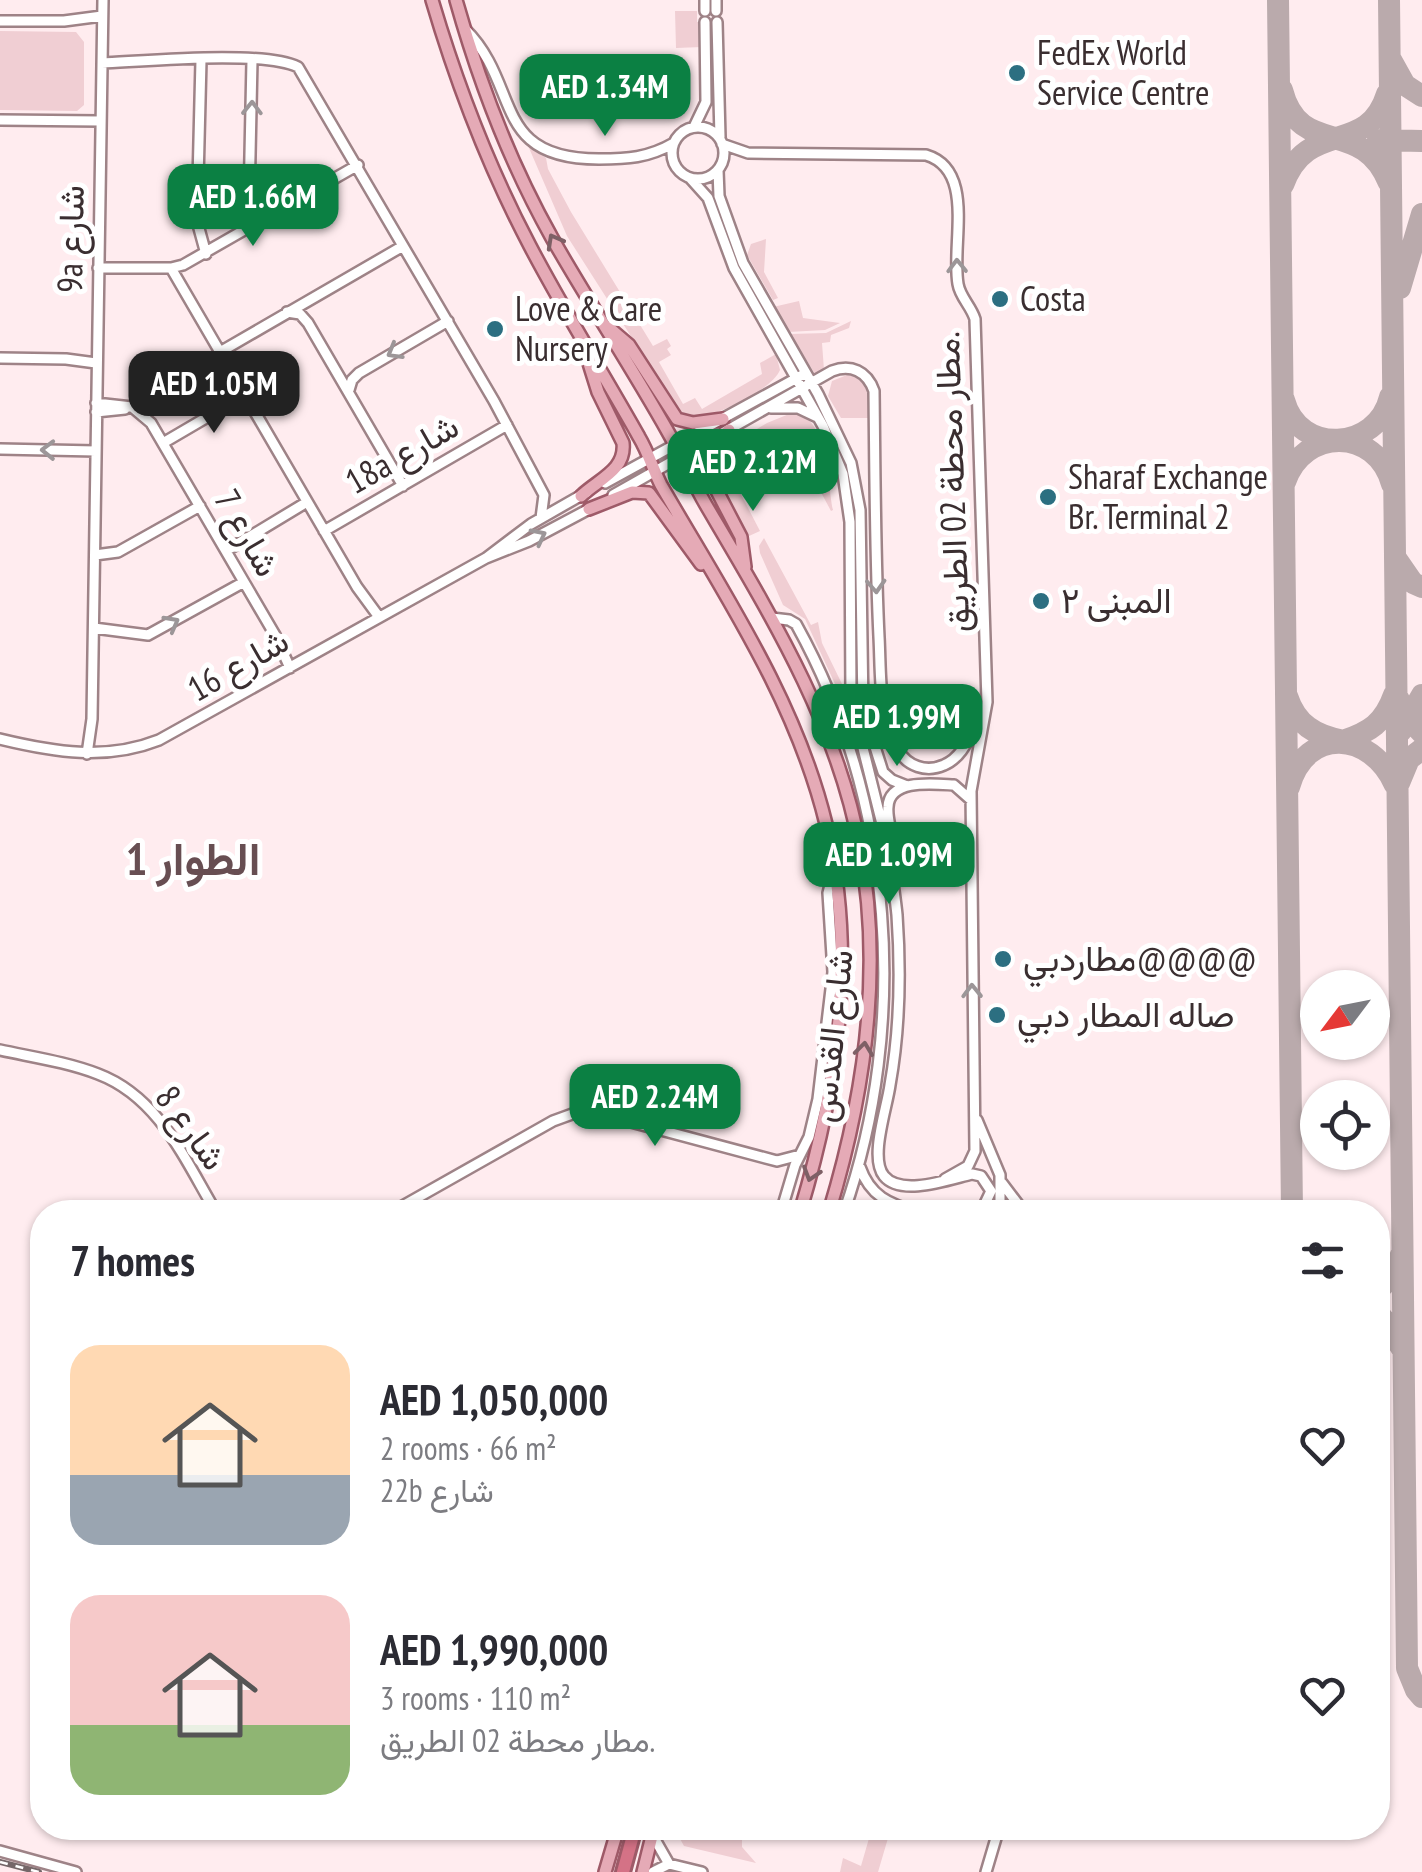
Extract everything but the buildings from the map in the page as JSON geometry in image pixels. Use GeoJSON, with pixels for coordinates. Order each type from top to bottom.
{"type":"FeatureCollection","features":[{"type":"Feature","properties":{"kind":"highway"},"geometry":{"type":"LineString","coordinates":[[624,1872],[633,1840]]}},
{"type":"Feature","properties":{"kind":"main road","name":"شارع القدس"},"geometry":{"type":"LineString","coordinates":[[432,0],[486,154],[528,243],[767,668],[796,730],[826,825],[842,952],[839,1035],[824,1127],[803,1200]]}},
{"type":"Feature","properties":{"kind":"main road","name":"شارع القدس"},"geometry":{"type":"LineString","coordinates":[[456,0],[491,104],[529,194],[802,673],[830,742],[853,815],[868,910],[870,1006],[856,1106],[832,1200]]}},
{"type":"Feature","properties":{"kind":"main road"},"geometry":{"type":"LineString","coordinates":[[604,326],[629,345],[677,419],[726,424]]}},
{"type":"Feature","properties":{"kind":"main road"},"geometry":{"type":"LineString","coordinates":[[581,496],[616,468],[624,452],[622,438],[598,392],[583,342]]}},
{"type":"Feature","properties":{"kind":"main road"},"geometry":{"type":"LineString","coordinates":[[726,424],[710,448],[704,466],[741,536],[745,572]]}},
{"type":"Feature","properties":{"kind":"main road"},"geometry":{"type":"LineString","coordinates":[[589,509],[636,491],[648,493],[657,500],[690,552],[715,577]]}},
{"type":"Feature","properties":{"kind":"main road"},"geometry":{"type":"LineString","coordinates":[[830,742],[837,717]]}},
{"type":"Feature","properties":{"kind":"main road"},"geometry":{"type":"LineString","coordinates":[[853,815],[869,829]]}},
{"type":"Feature","properties":{"kind":"main road"},"geometry":{"type":"LineString","coordinates":[[605,1872],[614,1840]]}},
{"type":"Feature","properties":{"kind":"main road"},"geometry":{"type":"LineString","coordinates":[[642,1872],[651,1840]]}},
{"type":"Feature","properties":{"kind":"street","name":"9a شارع"},"geometry":{"type":"LineString","coordinates":[[92,754],[102,0]]}},
{"type":"Feature","properties":{"kind":"street"},"geometry":{"type":"LineString","coordinates":[[694,127],[706,102],[711,11]]}},
{"type":"Feature","properties":{"kind":"street"},"geometry":{"type":"LineString","coordinates":[[0,21],[102,21]]}},
{"type":"Feature","properties":{"kind":"street"},"geometry":{"type":"LineString","coordinates":[[464,27],[482,50],[521,130],[548,152],[572,159],[649,156],[694,127],[707,129],[721,142]]}},
{"type":"Feature","properties":{"kind":"street"},"geometry":{"type":"LineString","coordinates":[[711,42],[724,155],[718,170],[719,196],[743,262],[846,450],[859,499],[862,692],[865,716],[883,772],[907,786],[954,785],[971,800]]}},
{"type":"Feature","properties":{"kind":"street"},"geometry":{"type":"LineString","coordinates":[[102,59],[282,61],[298,67],[448,322],[544,496],[563,506]]}},
{"type":"Feature","properties":{"kind":"street"},"geometry":{"type":"LineString","coordinates":[[201,60],[197,226],[206,254]]}},
{"type":"Feature","properties":{"kind":"street"},"geometry":{"type":"LineString","coordinates":[[252,60],[249,202],[256,225]]}},
{"type":"Feature","properties":{"kind":"street"},"geometry":{"type":"LineString","coordinates":[[0,120],[100,120]]}},
{"type":"Feature","properties":{"kind":"street"},"geometry":{"type":"LineString","coordinates":[[674,142],[674,164],[708,198],[734,268],[819,418],[838,460],[849,500],[851,700],[890,856]]}},
{"type":"Feature","properties":{"kind":"street","name":"مطار محطة 02 الطريق."},"geometry":{"type":"LineString","coordinates":[[721,142],[740,152],[756,154],[926,155],[942,162],[954,176],[958,286],[975,319],[986,708]]}},
{"type":"Feature","properties":{"kind":"street"},"geometry":{"type":"LineString","coordinates":[[98,264],[171,268],[206,254],[358,166]]}},
{"type":"Feature","properties":{"kind":"street"},"geometry":{"type":"LineString","coordinates":[[690,178],[705,178],[718,170]]}},
{"type":"Feature","properties":{"kind":"street"},"geometry":{"type":"LineString","coordinates":[[220,352],[404,246]]}},
{"type":"Feature","properties":{"kind":"street"},"geometry":{"type":"LineString","coordinates":[[171,268],[376,619]]}},
{"type":"Feature","properties":{"kind":"street"},"geometry":{"type":"LineString","coordinates":[[287,312],[305,318],[403,486]]}},
{"type":"Feature","properties":{"kind":"street"},"geometry":{"type":"LineString","coordinates":[[349,390],[359,373],[448,322]]}},
{"type":"Feature","properties":{"kind":"street"},"geometry":{"type":"LineString","coordinates":[[773,390],[782,373],[783,356]]}},
{"type":"Feature","properties":{"kind":"street"},"geometry":{"type":"LineString","coordinates":[[0,358],[96,359]]}},
{"type":"Feature","properties":{"kind":"street"},"geometry":{"type":"LineString","coordinates":[[726,424],[768,408],[838,369],[852,368],[864,374],[874,391],[875,565],[881,674],[884,707],[896,747],[917,767],[946,765],[960,752],[986,708]]}},
{"type":"Feature","properties":{"kind":"street"},"geometry":{"type":"LineString","coordinates":[[677,451],[806,373]]}},
{"type":"Feature","properties":{"kind":"street"},"geometry":{"type":"LineString","coordinates":[[163,443],[245,395]]}},
{"type":"Feature","properties":{"kind":"street","name":"شارع 7"},"geometry":{"type":"LineString","coordinates":[[96,408],[138,410],[151,423],[294,666]]}},
{"type":"Feature","properties":{"kind":"street"},"geometry":{"type":"LineString","coordinates":[[768,408],[798,408],[819,418]]}},
{"type":"Feature","properties":{"kind":"street","name":"18a شارع"},"geometry":{"type":"LineString","coordinates":[[324,532],[507,425]]}},
{"type":"Feature","properties":{"kind":"street"},"geometry":{"type":"LineString","coordinates":[[0,449],[96,451]]}},
{"type":"Feature","properties":{"kind":"street","name":"شارع 16"},"geometry":{"type":"LineString","coordinates":[[0,740],[92,754],[129,750],[160,740],[486,558],[541,518],[649,458],[677,451]]}},
{"type":"Feature","properties":{"kind":"street","name":"شارع 16"},"geometry":{"type":"LineString","coordinates":[[486,558],[529,542],[589,509],[654,471],[677,451]]}},
{"type":"Feature","properties":{"kind":"street"},"geometry":{"type":"LineString","coordinates":[[541,518],[544,496]]}},
{"type":"Feature","properties":{"kind":"street"},"geometry":{"type":"LineString","coordinates":[[226,551],[307,502]]}},
{"type":"Feature","properties":{"kind":"street"},"geometry":{"type":"LineString","coordinates":[[95,556],[118,552],[200,506]]}},
{"type":"Feature","properties":{"kind":"street"},"geometry":{"type":"LineString","coordinates":[[94,628],[148,635],[244,582]]}},
{"type":"Feature","properties":{"kind":"street"},"geometry":{"type":"LineString","coordinates":[[772,618],[796,624],[837,717],[856,772],[880,895],[884,985],[877,1076],[860,1167],[848,1200]]}},
{"type":"Feature","properties":{"kind":"street"},"geometry":{"type":"LineString","coordinates":[[945,1178],[964,1169],[974,1157],[971,800],[986,708]]}},
{"type":"Feature","properties":{"kind":"street"},"geometry":{"type":"LineString","coordinates":[[907,786],[894,792],[888,803],[899,996],[894,1058],[877,1161],[886,1179],[903,1186],[972,1174],[984,1177],[991,1191],[986,1200]]}},
{"type":"Feature","properties":{"kind":"street"},"geometry":{"type":"LineString","coordinates":[[785,1200],[812,1126],[822,1072],[833,972],[828,893],[834,870]]}},
{"type":"Feature","properties":{"kind":"street","name":"شارع 8"},"geometry":{"type":"LineString","coordinates":[[0,1050],[99,1074],[140,1099],[166,1128],[209,1200]]}},
{"type":"Feature","properties":{"kind":"street"},"geometry":{"type":"LineString","coordinates":[[414,1200],[564,1116],[586,1112],[776,1161],[800,1156]]}},
{"type":"Feature","properties":{"kind":"street"},"geometry":{"type":"LineString","coordinates":[[975,1116],[1002,1182],[1015,1200]]}},
{"type":"Feature","properties":{"kind":"street"},"geometry":{"type":"LineString","coordinates":[[776,1161],[790,1182]]}},
{"type":"Feature","properties":{"kind":"street"},"geometry":{"type":"LineString","coordinates":[[860,1167],[870,1189],[886,1200]]}},
{"type":"Feature","properties":{"kind":"street"},"geometry":{"type":"LineString","coordinates":[[1001,1200],[1002,1182]]}},
{"type":"Feature","properties":{"kind":"street"},"geometry":{"type":"LineString","coordinates":[[657,1840],[669,1864]]}},
{"type":"Feature","properties":{"kind":"street"},"geometry":{"type":"LineString","coordinates":[[986,1872],[995,1840]]}},
{"type":"Feature","properties":{"kind":"street"},"geometry":{"type":"LineString","coordinates":[[0,1851],[76,1872]]}},
{"type":"Feature","properties":{"kind":"street"},"geometry":{"type":"LineString","coordinates":[[653,1872],[669,1864],[695,1871]]}},
{"type":"Feature","properties":{"kind":"shaded area"},"geometry":{"type":"Polygon","coordinates":[[[675,11],[697,11],[702,47],[676,48],[675,11]]]}},
{"type":"Feature","properties":{"kind":"shaded area"},"geometry":{"type":"Polygon","coordinates":[[[0,31],[76,32],[84,42],[84,105],[77,111],[0,110],[0,31]]]}},
{"type":"Feature","properties":{"kind":"shaded area"},"geometry":{"type":"Polygon","coordinates":[[[526,141],[546,158],[571,212],[653,346],[667,339],[671,355],[659,362],[683,404],[695,398],[702,409],[762,374],[760,363],[776,354],[780,370],[775,377],[746,399],[711,414],[696,416],[678,410],[567,236],[526,141]]]}},
{"type":"Feature","properties":{"kind":"shaded area"},"geometry":{"type":"Polygon","coordinates":[[[766,239],[764,272],[778,298],[773,300],[747,255],[751,244],[766,239]]]}},
{"type":"Feature","properties":{"kind":"shaded area"},"geometry":{"type":"Polygon","coordinates":[[[799,301],[803,318],[840,323],[825,330],[788,332],[773,307],[799,301]]]}},
{"type":"Feature","properties":{"kind":"shaded area"},"geometry":{"type":"Polygon","coordinates":[[[851,321],[849,328],[831,335],[830,342],[822,343],[824,370],[815,374],[790,334],[826,333],[851,321]]]}},
{"type":"Feature","properties":{"kind":"shaded area"},"geometry":{"type":"Polygon","coordinates":[[[847,375],[864,385],[868,418],[841,418],[828,396],[832,381],[847,375]]]}},
{"type":"Feature","properties":{"kind":"shaded area"},"geometry":{"type":"Polygon","coordinates":[[[794,412],[814,426],[820,439],[833,510],[794,442],[789,445],[782,435],[733,461],[737,471],[731,475],[760,531],[749,536],[714,472],[715,454],[794,412]]]}},
{"type":"Feature","properties":{"kind":"shaded area"},"geometry":{"type":"Polygon","coordinates":[[[764,538],[811,625],[818,622],[822,643],[845,697],[841,697],[805,619],[783,605],[760,553],[764,538]]]}},
{"type":"Feature","properties":{"kind":"shaded area"},"geometry":{"type":"Polygon","coordinates":[[[681,1840],[742,1840],[742,1847],[756,1863],[684,1846],[681,1840]]]}},
{"type":"Feature","properties":{"kind":"shaded area"},"geometry":{"type":"Polygon","coordinates":[[[869,1840],[887,1840],[878,1872],[840,1872],[843,1858],[861,1866],[869,1840]]]}},
{"type":"Feature","properties":{"kind":"taxiway"},"geometry":{"type":"LineString","coordinates":[[1278,0],[1292,1200]]}},
{"type":"Feature","properties":{"kind":"taxiway"},"geometry":{"type":"LineString","coordinates":[[1389,0],[1407,1668],[1422,1697]]}},
{"type":"Feature","properties":{"kind":"taxiway"},"geometry":{"type":"LineString","coordinates":[[1390,58],[1405,85],[1422,96]]}},
{"type":"Feature","properties":{"kind":"taxiway"},"geometry":{"type":"LineString","coordinates":[[1282,90],[1291,111],[1303,124],[1363,150],[1377,162],[1389,183]]}},
{"type":"Feature","properties":{"kind":"taxiway"},"geometry":{"type":"LineString","coordinates":[[1283,185],[1294,164],[1307,151],[1366,126],[1387,94]]}},
{"type":"Feature","properties":{"kind":"taxiway"},"geometry":{"type":"LineString","coordinates":[[1378,140],[1422,141]]}},
{"type":"Feature","properties":{"kind":"taxiway"},"geometry":{"type":"LineString","coordinates":[[1400,288],[1422,214]]}},
{"type":"Feature","properties":{"kind":"taxiway"},"geometry":{"type":"LineString","coordinates":[[1284,400],[1292,418],[1305,431],[1338,440],[1370,428],[1382,415],[1390,397]]}},
{"type":"Feature","properties":{"kind":"taxiway"},"geometry":{"type":"LineString","coordinates":[[1285,482],[1294,464],[1307,451],[1323,443],[1340,441],[1371,452],[1384,465],[1392,484]]}},
{"type":"Feature","properties":{"kind":"taxiway"},"geometry":{"type":"LineString","coordinates":[[1395,557],[1413,583],[1422,587]]}},
{"type":"Feature","properties":{"kind":"taxiway"},"geometry":{"type":"LineString","coordinates":[[1343,741],[1375,725],[1394,695]]}},
{"type":"Feature","properties":{"kind":"taxiway"},"geometry":{"type":"LineString","coordinates":[[1401,731],[1422,695]]}},
{"type":"Feature","properties":{"kind":"taxiway"},"geometry":{"type":"LineString","coordinates":[[1287,696],[1308,727],[1344,741]]}},
{"type":"Feature","properties":{"kind":"taxiway"},"geometry":{"type":"LineString","coordinates":[[1399,700],[1402,712],[1422,733]]}},
{"type":"Feature","properties":{"kind":"taxiway"},"geometry":{"type":"LineString","coordinates":[[1289,787],[1297,767],[1309,753],[1339,743],[1371,754],[1395,785]]}},
{"type":"Feature","properties":{"kind":"taxiway"},"geometry":{"type":"LineString","coordinates":[[1399,783],[1409,759],[1422,749]]}},
{"type":"Feature","properties":{"kind":"taxiway"},"geometry":{"type":"LineString","coordinates":[[1390,1279],[1401,1255]]}},
{"type":"Feature","properties":{"kind":"taxiway"},"geometry":{"type":"LineString","coordinates":[[1390,1326],[1400,1346]]}},
{"type":"Feature","properties":{"kind":"railway"},"geometry":{"type":"LineString","coordinates":[[0,1862],[39,1872]]}},
{"type":"Feature","properties":{"kind":"place","name":"FedEx World Service Centre"},"geometry":{"type":"Point","coordinates":[1017,73]}},
{"type":"Feature","properties":{"kind":"place","name":"Costa"},"geometry":{"type":"Point","coordinates":[1000,299]}},
{"type":"Feature","properties":{"kind":"place","name":"Love & Care Nursery"},"geometry":{"type":"Point","coordinates":[495,329]}},
{"type":"Feature","properties":{"kind":"place","name":"Sharaf Exchange Br. Terminal 2"},"geometry":{"type":"Point","coordinates":[1048,497]}},
{"type":"Feature","properties":{"kind":"place","name":"المبنى ٢"},"geometry":{"type":"Point","coordinates":[1041,601]}},
{"type":"Feature","properties":{"kind":"place","name":"مطاردبي@@@@"},"geometry":{"type":"Point","coordinates":[1003,959]}},
{"type":"Feature","properties":{"kind":"place","name":"صاله المطار دبي"},"geometry":{"type":"Point","coordinates":[997,1015]}},
{"type":"Feature","properties":{"kind":"district","name":"الطوار 1"},"geometry":{"type":"Point","coordinates":[193,859]}}]}
